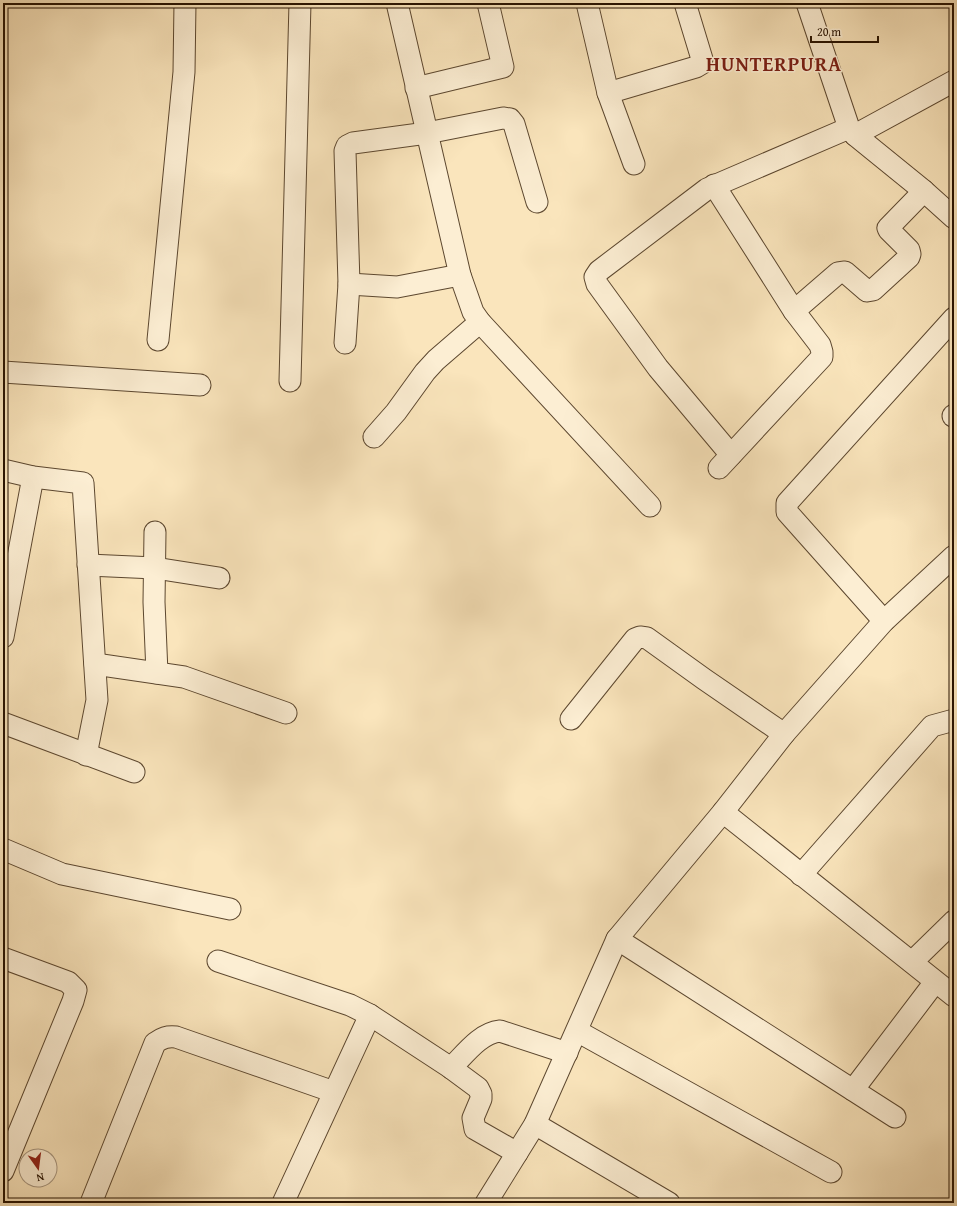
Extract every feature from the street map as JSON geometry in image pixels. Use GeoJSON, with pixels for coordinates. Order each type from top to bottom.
{"type":"FeatureCollection","features":[{"type":"Feature","properties":{"kind":"street"},"geometry":{"type":"LineString","coordinates":[[158,340],[184,72],[185,3]]}},
{"type":"Feature","properties":{"kind":"street"},"geometry":{"type":"LineString","coordinates":[[290,380],[300,3]]}},
{"type":"Feature","properties":{"kind":"street"},"geometry":{"type":"LineString","coordinates":[[397,3],[460,275],[473,312],[480,322],[650,506]]}},
{"type":"Feature","properties":{"kind":"street"},"geometry":{"type":"LineString","coordinates":[[416,88],[503,67],[488,3]]}},
{"type":"Feature","properties":{"kind":"street"},"geometry":{"type":"LineString","coordinates":[[588,3],[608,93],[634,164]]}},
{"type":"Feature","properties":{"kind":"street"},"geometry":{"type":"LineString","coordinates":[[608,93],[696,67],[701,64],[702,59],[685,3]]}},
{"type":"Feature","properties":{"kind":"street"},"geometry":{"type":"LineString","coordinates":[[807,3],[852,131],[954,218]]}},
{"type":"Feature","properties":{"kind":"street"},"geometry":{"type":"LineString","coordinates":[[714,185],[794,311],[820,345],[822,352],[822,357],[725,461],[597,284],[595,277],[599,271],[714,185],[852,131],[954,81]]}},
{"type":"Feature","properties":{"kind":"street"},"geometry":{"type":"LineString","coordinates":[[345,343],[349,284],[345,151],[347,146],[353,143],[427,133],[503,118],[510,119],[514,124],[537,202]]}},
{"type":"Feature","properties":{"kind":"street"},"geometry":{"type":"LineString","coordinates":[[794,311],[838,273],[845,272],[867,291],[870,291],[909,257],[909,250],[888,228],[924,191]]}},
{"type":"Feature","properties":{"kind":"street"},"geometry":{"type":"LineString","coordinates":[[349,284],[397,287],[460,275]]}},
{"type":"Feature","properties":{"kind":"street"},"geometry":{"type":"LineString","coordinates":[[884,621],[787,512],[787,503],[954,318]]}},
{"type":"Feature","properties":{"kind":"street"},"geometry":{"type":"LineString","coordinates":[[374,437],[396,412],[436,360],[480,322]]}},
{"type":"Feature","properties":{"kind":"street"},"geometry":{"type":"LineString","coordinates":[[3,372],[200,385]]}},
{"type":"Feature","properties":{"kind":"street"},"geometry":{"type":"LineString","coordinates":[[3,470],[33,477],[83,483],[97,700],[86,755]]}},
{"type":"Feature","properties":{"kind":"street"},"geometry":{"type":"LineString","coordinates":[[3,637],[33,477]]}},
{"type":"Feature","properties":{"kind":"street"},"geometry":{"type":"LineString","coordinates":[[155,532],[154,568],[157,673]]}},
{"type":"Feature","properties":{"kind":"street"},"geometry":{"type":"LineString","coordinates":[[486,1203],[535,1124],[617,939],[723,812],[784,734],[884,621],[954,556]]}},
{"type":"Feature","properties":{"kind":"street"},"geometry":{"type":"LineString","coordinates":[[88,565],[154,568],[219,578]]}},
{"type":"Feature","properties":{"kind":"street"},"geometry":{"type":"LineString","coordinates":[[571,720],[634,639],[640,636],[647,638],[784,734]]}},
{"type":"Feature","properties":{"kind":"street"},"geometry":{"type":"LineString","coordinates":[[95,664],[184,677],[286,713]]}},
{"type":"Feature","properties":{"kind":"street"},"geometry":{"type":"LineString","coordinates":[[801,874],[932,726],[954,720]]}},
{"type":"Feature","properties":{"kind":"street"},"geometry":{"type":"LineString","coordinates":[[3,724],[134,772]]}},
{"type":"Feature","properties":{"kind":"street"},"geometry":{"type":"LineString","coordinates":[[723,812],[954,996]]}},
{"type":"Feature","properties":{"kind":"street"},"geometry":{"type":"LineString","coordinates":[[3,850],[62,874],[230,909]]}},
{"type":"Feature","properties":{"kind":"street"},"geometry":{"type":"LineString","coordinates":[[912,962],[954,921]]}},
{"type":"Feature","properties":{"kind":"street"},"geometry":{"type":"LineString","coordinates":[[617,939],[896,1117]]}},
{"type":"Feature","properties":{"kind":"street"},"geometry":{"type":"LineString","coordinates":[[3,958],[68,982],[76,990],[73,1001],[3,1171]]}},
{"type":"Feature","properties":{"kind":"street"},"geometry":{"type":"LineString","coordinates":[[218,961],[350,1005],[370,1015],[474,1084],[481,1094],[481,1099],[474,1118],[474,1129],[517,1153]]}},
{"type":"Feature","properties":{"kind":"street"},"geometry":{"type":"LineString","coordinates":[[853,1090],[936,982]]}},
{"type":"Feature","properties":{"kind":"street"},"geometry":{"type":"LineString","coordinates":[[283,1203],[370,1015]]}},
{"type":"Feature","properties":{"kind":"street"},"geometry":{"type":"LineString","coordinates":[[451,1068],[481,1039],[491,1032],[500,1031],[567,1053]]}},
{"type":"Feature","properties":{"kind":"street"},"geometry":{"type":"LineString","coordinates":[[577,1031],[831,1172]]}},
{"type":"Feature","properties":{"kind":"street"},"geometry":{"type":"LineString","coordinates":[[90,1203],[155,1042],[161,1038],[168,1036],[176,1037],[334,1092]]}},
{"type":"Feature","properties":{"kind":"street"},"geometry":{"type":"LineString","coordinates":[[535,1124],[669,1203]]}},
{"type":"Feature","properties":{"kind":"district","name":"HUNTERPURA"},"geometry":{"type":"Point","coordinates":[774,64]}}]}
